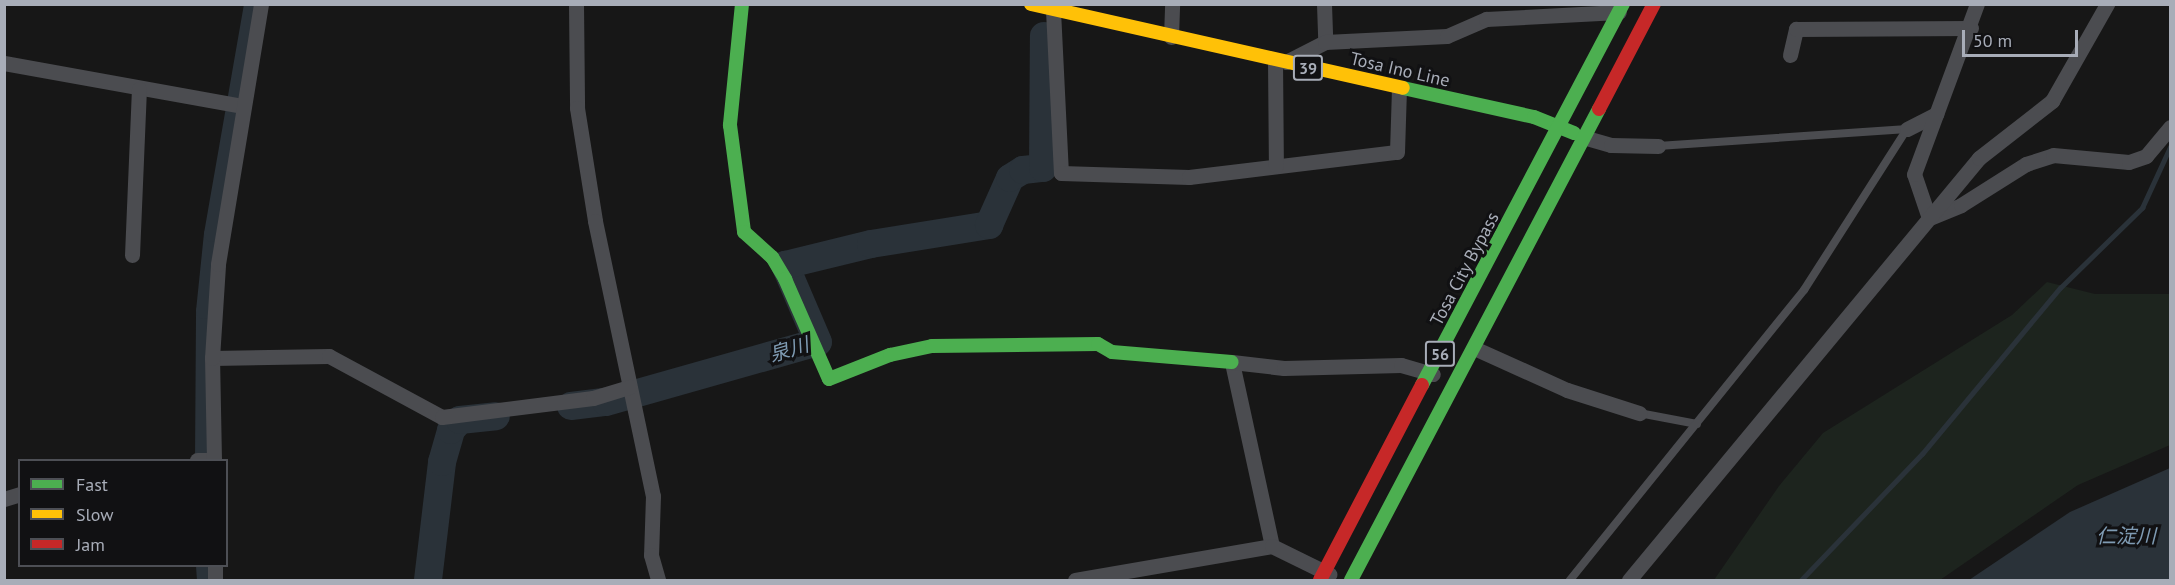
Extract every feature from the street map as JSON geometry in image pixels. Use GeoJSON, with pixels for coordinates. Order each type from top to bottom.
{"type":"FeatureCollection","features":[{"type":"Feature","properties":{"kind":"main road"},"geometry":{"type":"LineString","coordinates":[[742,4],[730,125],[744,232],[776,264],[829,379],[890,355],[932,346],[1098,344],[1113,352],[1232,362]]}},
{"type":"Feature","properties":{"kind":"main road","name":"Tosa Ino Line"},"geometry":{"type":"LineString","coordinates":[[1031,4],[1559,126],[1583,137]]}},
{"type":"Feature","properties":{"kind":"main road","name":"56"},"geometry":{"type":"LineString","coordinates":[[1351,580],[1654,4]]}},
{"type":"Feature","properties":{"kind":"main road","name":"Tosa City Bypass"},"geometry":{"type":"LineString","coordinates":[[1322,576],[1431,373],[1621,8]]}},
{"type":"Feature","properties":{"kind":"street"},"geometry":{"type":"LineString","coordinates":[[208,459],[218,264],[236,104],[261,4]]}},
{"type":"Feature","properties":{"kind":"street"},"geometry":{"type":"LineString","coordinates":[[576,4],[578,108],[629,387],[653,496],[651,555],[658,580]]}},
{"type":"Feature","properties":{"kind":"street"},"geometry":{"type":"LineString","coordinates":[[1171,37],[1172,4]]}},
{"type":"Feature","properties":{"kind":"street"},"geometry":{"type":"LineString","coordinates":[[1324,4],[1324,42]]}},
{"type":"Feature","properties":{"kind":"street"},"geometry":{"type":"LineString","coordinates":[[1929,218],[1914,174],[1971,28],[1977,4]]}},
{"type":"Feature","properties":{"kind":"street"},"geometry":{"type":"LineString","coordinates":[[1629,580],[1979,158],[2052,101],[2107,4]]}},
{"type":"Feature","properties":{"kind":"street"},"geometry":{"type":"LineString","coordinates":[[1276,166],[1280,61],[1324,42],[1447,36],[1486,19],[1621,8]]}},
{"type":"Feature","properties":{"kind":"street"},"geometry":{"type":"LineString","coordinates":[[1053,10],[1061,173],[1189,177],[1397,152],[1399,88]]}},
{"type":"Feature","properties":{"kind":"street"},"geometry":{"type":"LineString","coordinates":[[1790,55],[1796,28],[1971,28]]}},
{"type":"Feature","properties":{"kind":"street"},"geometry":{"type":"LineString","coordinates":[[4,63],[139,89],[236,104]]}},
{"type":"Feature","properties":{"kind":"street"},"geometry":{"type":"LineString","coordinates":[[132,255],[139,89]]}},
{"type":"Feature","properties":{"kind":"street"},"geometry":{"type":"LineString","coordinates":[[1907,129],[1936,114]]}},
{"type":"Feature","properties":{"kind":"street"},"geometry":{"type":"LineString","coordinates":[[1929,218],[1961,205],[2026,164],[2053,155],[2128,162],[2146,156],[2170,127]]}},
{"type":"Feature","properties":{"kind":"street"},"geometry":{"type":"LineString","coordinates":[[1583,137],[1611,145],[1658,146]]}},
{"type":"Feature","properties":{"kind":"street"},"geometry":{"type":"LineString","coordinates":[[1474,348],[1567,390],[1639,413]]}},
{"type":"Feature","properties":{"kind":"street"},"geometry":{"type":"LineString","coordinates":[[212,358],[329,356],[442,417],[593,398],[629,387]]}},
{"type":"Feature","properties":{"kind":"street"},"geometry":{"type":"LineString","coordinates":[[1272,546],[1232,362],[1284,368],[1401,365],[1431,373],[1455,383]]}},
{"type":"Feature","properties":{"kind":"street"},"geometry":{"type":"LineString","coordinates":[[1075,580],[1272,546],[1322,576],[1340,580]]}},
{"type":"Feature","properties":{"kind":"lane"},"geometry":{"type":"LineString","coordinates":[[1658,146],[1907,129]]}},
{"type":"Feature","properties":{"kind":"lane"},"geometry":{"type":"LineString","coordinates":[[1570,580],[1804,290],[1907,129]]}},
{"type":"Feature","properties":{"kind":"lane"},"geometry":{"type":"LineString","coordinates":[[1639,413],[1697,424]]}},
{"type":"Feature","properties":{"kind":"shaded area"},"geometry":{"type":"Polygon","coordinates":[[[2047,282],[2095,294],[2170,294],[2170,445],[2078,485],[1940,580],[1714,580],[1779,486],[1823,433],[2012,315],[2047,282]]]}},
{"type":"Feature","properties":{"kind":"water","name":"仁淀川"},"geometry":{"type":"Polygon","coordinates":[[[2170,468],[2170,580],[1969,580],[2070,512],[2170,468]]]}},
{"type":"Feature","properties":{"kind":"waterway"},"geometry":{"type":"LineString","coordinates":[[203,459],[204,311],[212,234],[252,4]]}},
{"type":"Feature","properties":{"kind":"waterway","name":"泉川"},"geometry":{"type":"LineString","coordinates":[[571,406],[606,402],[818,342],[785,265],[871,244],[989,225],[1010,178],[1023,170],[1043,168],[1044,36]]}},
{"type":"Feature","properties":{"kind":"waterway"},"geometry":{"type":"LineString","coordinates":[[1801,580],[1922,454],[2060,288],[2142,208],[2170,147]]}},
{"type":"Feature","properties":{"kind":"waterway","name":"泉川"},"geometry":{"type":"LineString","coordinates":[[428,580],[442,462],[451,430],[460,420],[496,416]]}},
{"type":"Feature","properties":{"kind":"waterway"},"geometry":{"type":"LineString","coordinates":[[204,567],[205,580]]}},
{"type":"Feature","properties":{"kind":"traffic: fast"},"geometry":{"type":"LineString","coordinates":[[742,4],[730,125],[744,232],[772,257],[785,279],[829,379],[890,355],[932,346],[1098,344],[1112,352],[1232,362]]}},
{"type":"Feature","properties":{"kind":"traffic: fast"},"geometry":{"type":"LineString","coordinates":[[1422,385],[1623,4]]}},
{"type":"Feature","properties":{"kind":"traffic: fast"},"geometry":{"type":"LineString","coordinates":[[1403,88],[1534,117],[1574,133]]}},
{"type":"Feature","properties":{"kind":"traffic: fast"},"geometry":{"type":"LineString","coordinates":[[1351,580],[1599,109]]}},
{"type":"Feature","properties":{"kind":"traffic: slow"},"geometry":{"type":"LineString","coordinates":[[1031,4],[1403,88]]}},
{"type":"Feature","properties":{"kind":"traffic: jam"},"geometry":{"type":"LineString","coordinates":[[1599,109],[1654,4]]}},
{"type":"Feature","properties":{"kind":"traffic: jam"},"geometry":{"type":"LineString","coordinates":[[1320,580],[1422,385]]}}]}
